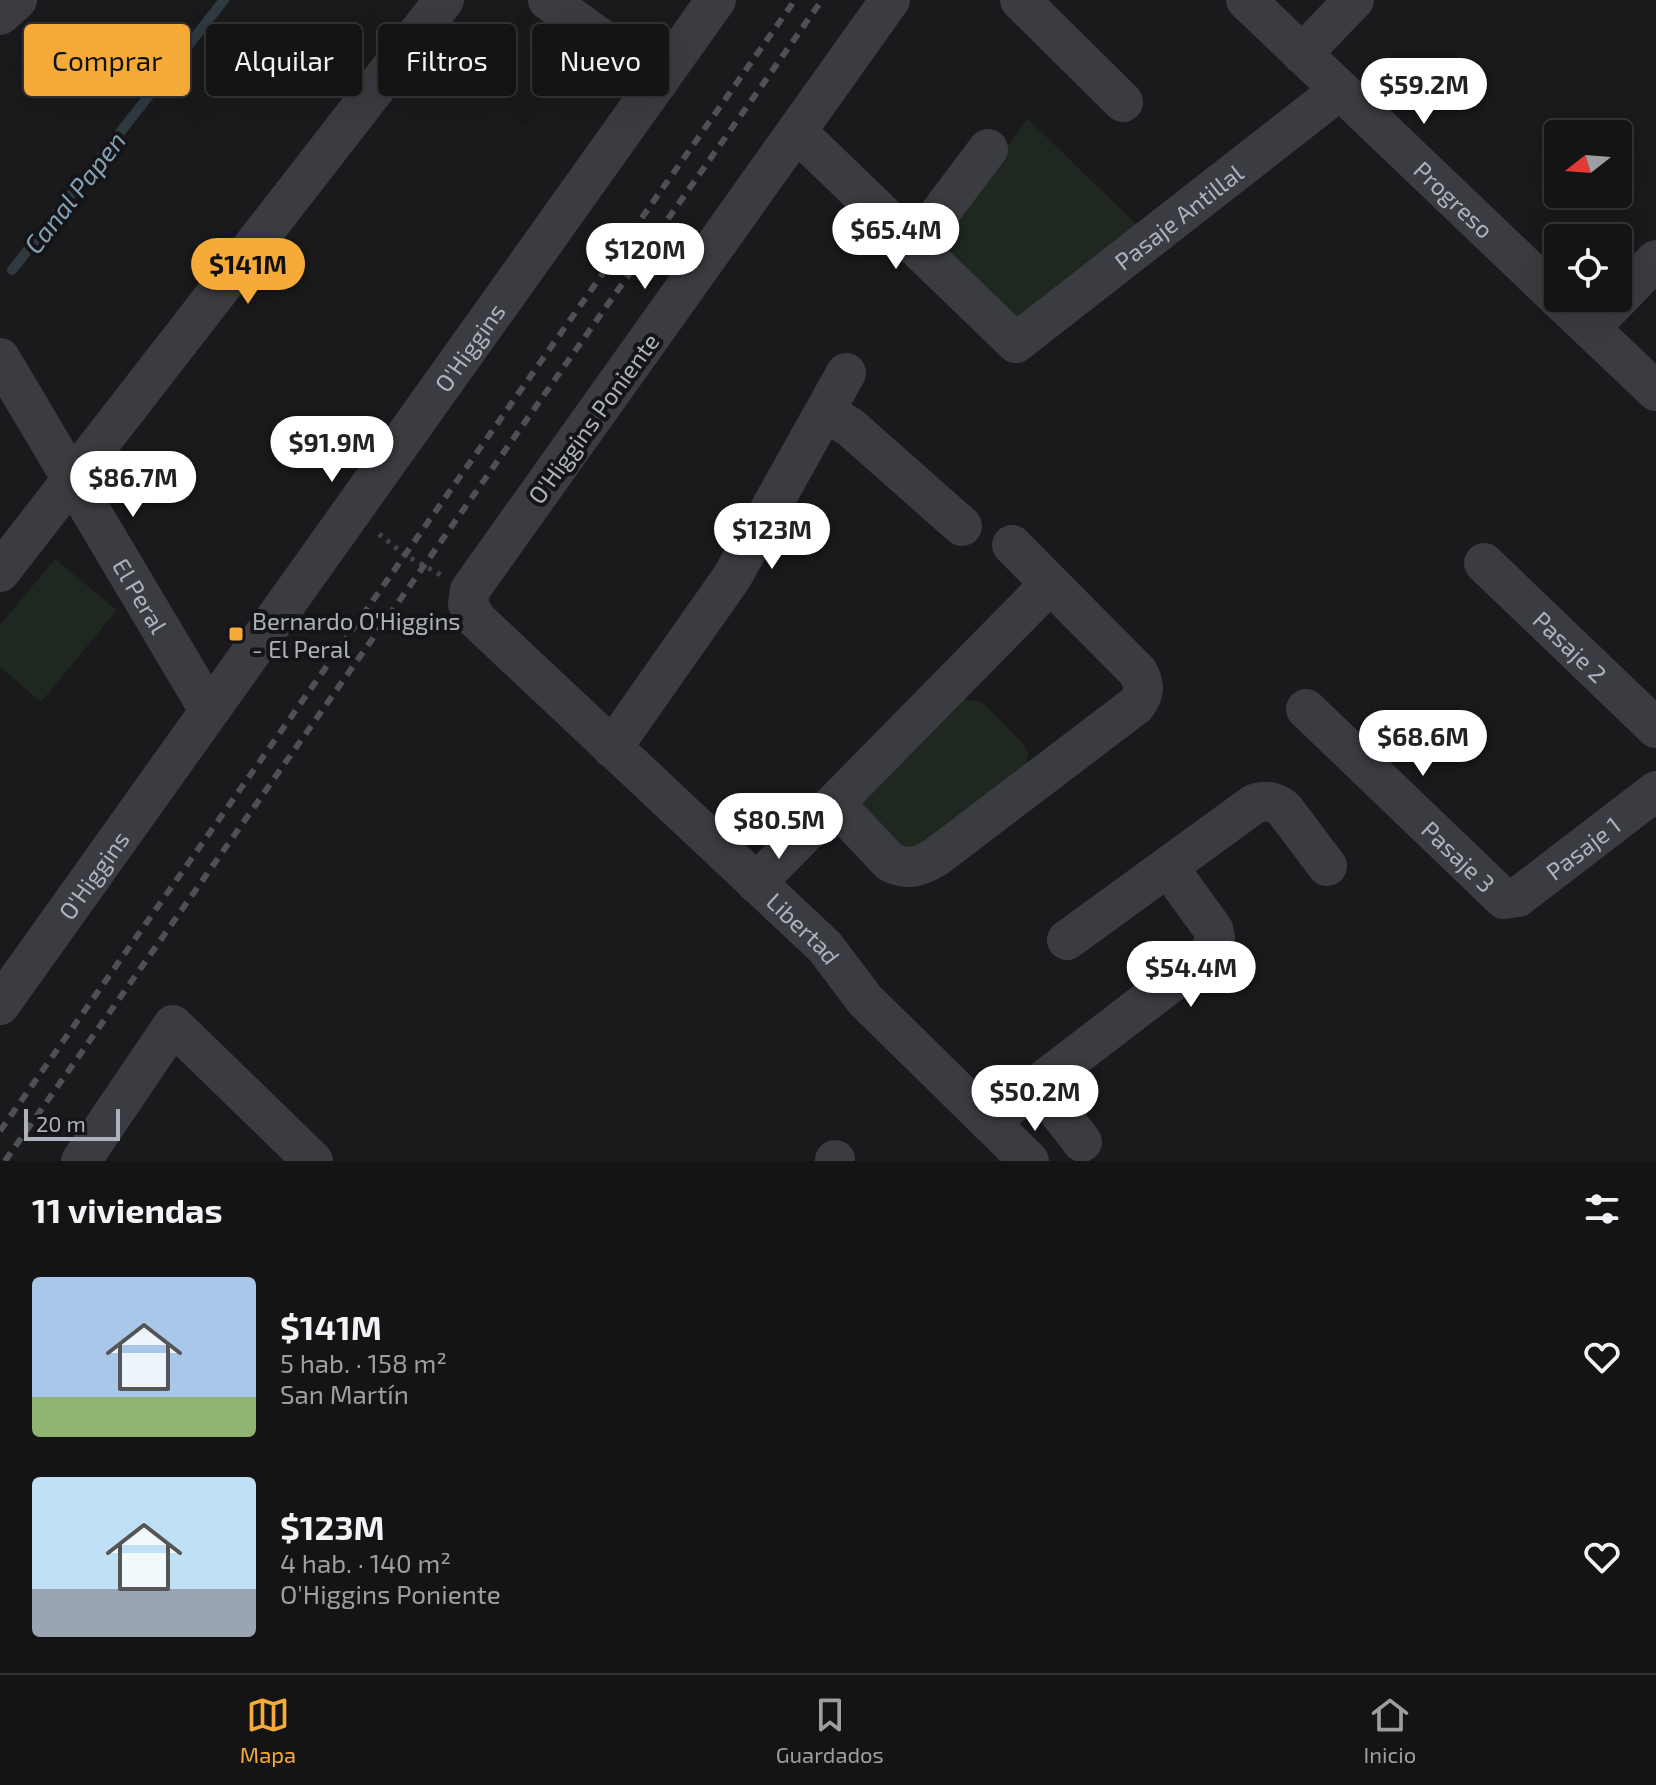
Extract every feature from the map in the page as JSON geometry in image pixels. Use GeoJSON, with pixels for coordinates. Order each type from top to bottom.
{"type":"FeatureCollection","features":[{"type":"Feature","properties":{"kind":"street"},"geometry":{"type":"LineString","coordinates":[[0,15],[17,0]]}},
{"type":"Feature","properties":{"kind":"street"},"geometry":{"type":"LineString","coordinates":[[0,572],[444,0]]}},
{"type":"Feature","properties":{"kind":"street"},"geometry":{"type":"LineString","coordinates":[[548,0],[581,24]]}},
{"type":"Feature","properties":{"kind":"street","name":"O'Higgins"},"geometry":{"type":"LineString","coordinates":[[669,67],[716,0]]}},
{"type":"Feature","properties":{"kind":"street","name":"O'Higgins Poniente"},"geometry":{"type":"LineString","coordinates":[[469,597],[890,0]]}},
{"type":"Feature","properties":{"kind":"street"},"geometry":{"type":"LineString","coordinates":[[1020,0],[1123,102]]}},
{"type":"Feature","properties":{"kind":"street","name":"Progreso"},"geometry":{"type":"LineString","coordinates":[[1246,0],[1544,285]]}},
{"type":"Feature","properties":{"kind":"street"},"geometry":{"type":"LineString","coordinates":[[1302,54],[1354,0]]}},
{"type":"Feature","properties":{"kind":"street","name":"Pasaje Antillal"},"geometry":{"type":"LineString","coordinates":[[915,246],[1016,343],[1340,90]]}},
{"type":"Feature","properties":{"kind":"street","name":"O'Higgins"},"geometry":{"type":"LineString","coordinates":[[0,1005],[648,96]]}},
{"type":"Feature","properties":{"kind":"street"},"geometry":{"type":"LineString","coordinates":[[797,132],[915,246],[988,149]]}},
{"type":"Feature","properties":{"kind":"street"},"geometry":{"type":"LineString","coordinates":[[1590,328],[1656,260]]}},
{"type":"Feature","properties":{"kind":"street","name":"Progreso"},"geometry":{"type":"LineString","coordinates":[[1573,312],[1656,391]]}},
{"type":"Feature","properties":{"kind":"street","name":"El Peral"},"geometry":{"type":"LineString","coordinates":[[0,358],[209,710]]}},
{"type":"Feature","properties":{"kind":"street"},"geometry":{"type":"LineString","coordinates":[[612,748],[732,577],[846,373]]}},
{"type":"Feature","properties":{"kind":"street"},"geometry":{"type":"LineString","coordinates":[[825,412],[850,427],[962,526]]}},
{"type":"Feature","properties":{"kind":"street"},"geometry":{"type":"LineString","coordinates":[[835,804],[890,862],[902,868],[913,868],[936,857],[1136,705],[1144,690],[1138,672],[1012,545]]}},
{"type":"Feature","properties":{"kind":"street","name":"Pasaje 2"},"geometry":{"type":"LineString","coordinates":[[1484,563],[1656,728]]}},
{"type":"Feature","properties":{"kind":"street"},"geometry":{"type":"LineString","coordinates":[[756,883],[1050,584]]}},
{"type":"Feature","properties":{"kind":"street","name":"Libertad"},"geometry":{"type":"LineString","coordinates":[[469,597],[476,619],[825,947],[865,1000],[1029,1161]]}},
{"type":"Feature","properties":{"kind":"street","name":"Pasaje 3"},"geometry":{"type":"LineString","coordinates":[[1306,709],[1499,897],[1509,900]]}},
{"type":"Feature","properties":{"kind":"street","name":"Pasaje 1"},"geometry":{"type":"LineString","coordinates":[[1509,900],[1518,897],[1656,791]]}},
{"type":"Feature","properties":{"kind":"street"},"geometry":{"type":"LineString","coordinates":[[1067,940],[1262,801],[1278,804],[1284,809],[1327,866]]}},
{"type":"Feature","properties":{"kind":"street"},"geometry":{"type":"LineString","coordinates":[[989,1122],[1211,952],[1215,937],[1213,929],[1168,867]]}},
{"type":"Feature","properties":{"kind":"street"},"geometry":{"type":"LineString","coordinates":[[81,1161],[173,1025],[313,1161]]}},
{"type":"Feature","properties":{"kind":"street"},"geometry":{"type":"LineString","coordinates":[[1038,1085],[1082,1142]]}},
{"type":"Feature","properties":{"kind":"path"},"geometry":{"type":"LineString","coordinates":[[352,512],[405,555],[469,597]]}},
{"type":"Feature","properties":{"kind":"shaded area"},"geometry":{"type":"Polygon","coordinates":[[[1028,119],[1141,229],[1027,326],[939,261],[938,236],[1028,119]]]}},
{"type":"Feature","properties":{"kind":"shaded area"},"geometry":{"type":"Polygon","coordinates":[[[55,559],[117,610],[41,702],[0,667],[0,625],[55,559]]]}},
{"type":"Feature","properties":{"kind":"shaded area"},"geometry":{"type":"Polygon","coordinates":[[[955,698],[982,702],[1024,745],[1028,754],[1026,767],[928,846],[906,851],[862,812],[860,791],[955,698]]]}},
{"type":"Feature","properties":{"kind":"waterway","name":"Canal Papen"},"geometry":{"type":"LineString","coordinates":[[12,270],[224,0]]}},
{"type":"Feature","properties":{"kind":"railway"},"geometry":{"type":"LineString","coordinates":[[0,1131],[795,0]]}},
{"type":"Feature","properties":{"kind":"railway"},"geometry":{"type":"LineString","coordinates":[[5,1161],[822,0]]}},
{"type":"Feature","properties":{"kind":"place","name":"Bernardo O'Higgins - El Peral"},"geometry":{"type":"Point","coordinates":[236,634]}}]}
